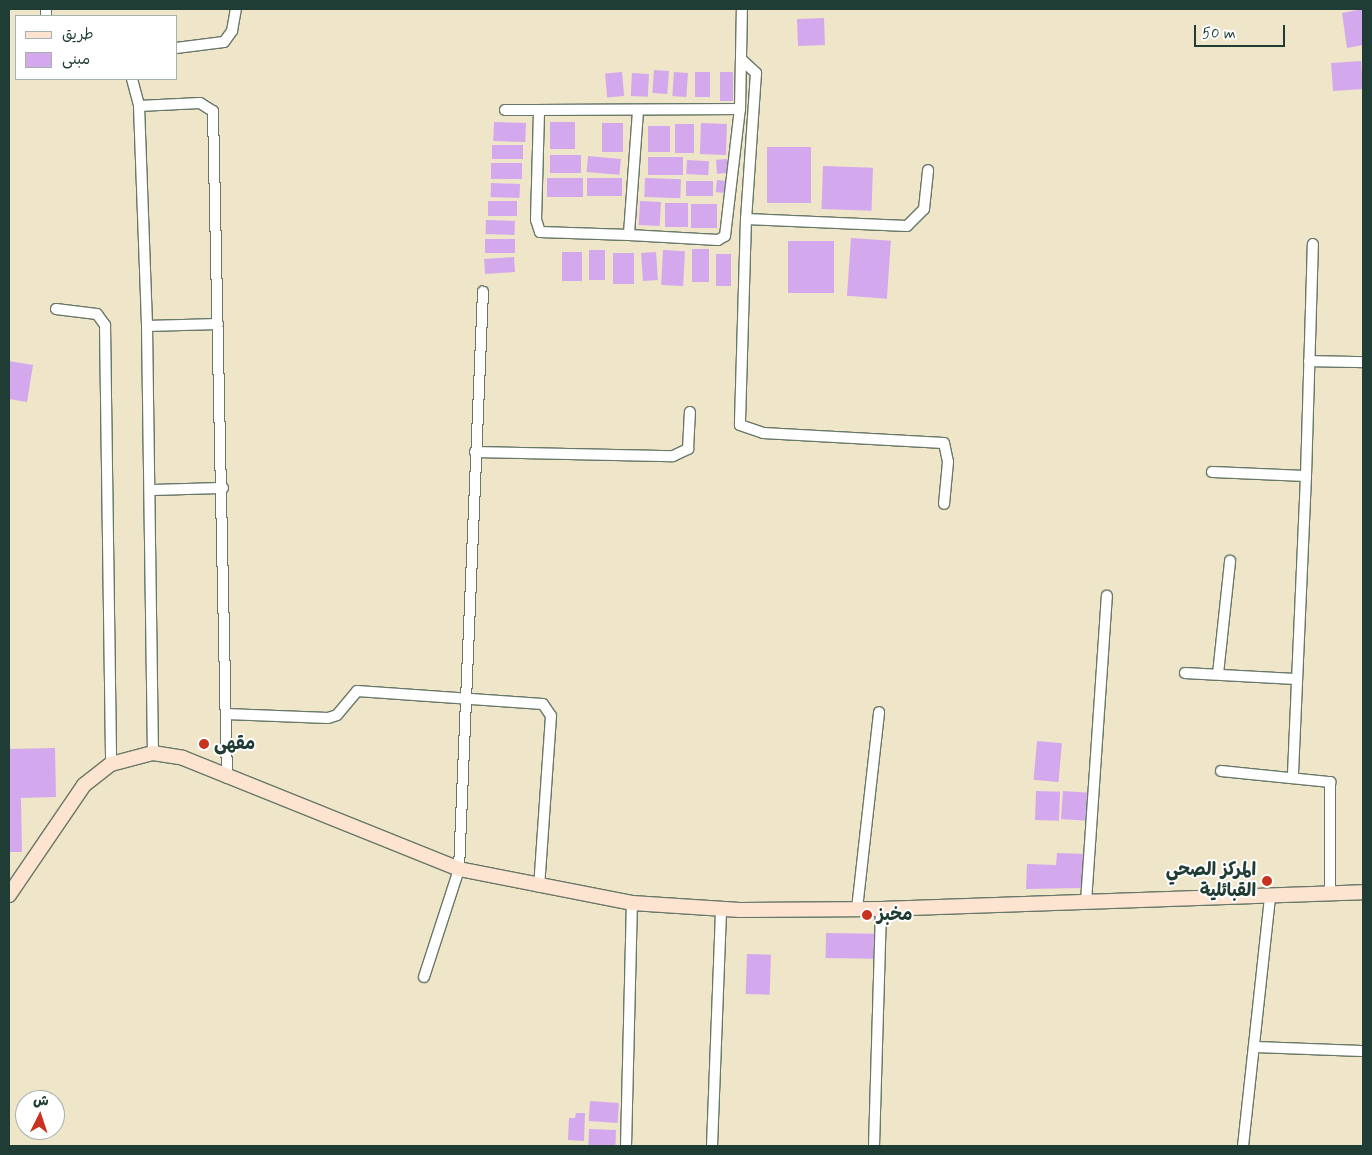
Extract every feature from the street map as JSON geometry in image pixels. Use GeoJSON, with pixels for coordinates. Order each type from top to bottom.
{"type":"FeatureCollection","features":[{"type":"Feature","properties":{"kind":"main road"},"geometry":{"type":"LineString","coordinates":[[9,895],[79,792],[111,764],[153,753],[183,758],[227,778],[459,869],[539,887],[632,903],[721,909],[881,909],[1363,892]]}},
{"type":"Feature","properties":{"kind":"street"},"geometry":{"type":"LineString","coordinates":[[178,48],[224,42],[232,31],[236,9]]}},
{"type":"Feature","properties":{"kind":"street"},"geometry":{"type":"LineString","coordinates":[[540,110],[536,220],[540,232],[718,240],[725,236],[740,110],[743,61],[742,9]]}},
{"type":"Feature","properties":{"kind":"street"},"geometry":{"type":"LineString","coordinates":[[743,61],[756,73],[746,218],[740,425],[763,433],[944,443],[948,462],[944,504]]}},
{"type":"Feature","properties":{"kind":"street"},"geometry":{"type":"LineString","coordinates":[[132,80],[139,106],[146,326],[153,753]]}},
{"type":"Feature","properties":{"kind":"street"},"geometry":{"type":"LineString","coordinates":[[139,106],[200,103],[213,111],[223,488],[227,778]]}},
{"type":"Feature","properties":{"kind":"street"},"geometry":{"type":"LineString","coordinates":[[505,110],[740,110]]}},
{"type":"Feature","properties":{"kind":"street"},"geometry":{"type":"LineString","coordinates":[[629,235],[638,111]]}},
{"type":"Feature","properties":{"kind":"street"},"geometry":{"type":"LineString","coordinates":[[746,218],[908,226],[924,209],[928,170]]}},
{"type":"Feature","properties":{"kind":"street"},"geometry":{"type":"LineString","coordinates":[[1294,776],[1295,679],[1306,476],[1313,244]]}},
{"type":"Feature","properties":{"kind":"street"},"geometry":{"type":"LineString","coordinates":[[424,978],[459,869],[475,452],[484,291]]}},
{"type":"Feature","properties":{"kind":"street"},"geometry":{"type":"LineString","coordinates":[[56,309],[97,314],[105,325],[111,764]]}},
{"type":"Feature","properties":{"kind":"street"},"geometry":{"type":"LineString","coordinates":[[146,326],[218,324]]}},
{"type":"Feature","properties":{"kind":"street"},"geometry":{"type":"LineString","coordinates":[[1309,361],[1363,362]]}},
{"type":"Feature","properties":{"kind":"street"},"geometry":{"type":"LineString","coordinates":[[475,452],[673,456],[688,450],[690,412]]}},
{"type":"Feature","properties":{"kind":"street"},"geometry":{"type":"LineString","coordinates":[[1212,472],[1306,476]]}},
{"type":"Feature","properties":{"kind":"street"},"geometry":{"type":"LineString","coordinates":[[150,490],[223,488]]}},
{"type":"Feature","properties":{"kind":"street"},"geometry":{"type":"LineString","coordinates":[[1218,674],[1230,561]]}},
{"type":"Feature","properties":{"kind":"street"},"geometry":{"type":"LineString","coordinates":[[1086,902],[1107,596]]}},
{"type":"Feature","properties":{"kind":"street"},"geometry":{"type":"LineString","coordinates":[[1184,673],[1295,679]]}},
{"type":"Feature","properties":{"kind":"street"},"geometry":{"type":"LineString","coordinates":[[226,714],[328,718],[337,715],[357,691],[466,696],[543,704],[551,716],[539,887]]}},
{"type":"Feature","properties":{"kind":"street"},"geometry":{"type":"LineString","coordinates":[[857,909],[880,712]]}},
{"type":"Feature","properties":{"kind":"street"},"geometry":{"type":"LineString","coordinates":[[1221,771],[1294,776],[1330,782],[1330,893]]}},
{"type":"Feature","properties":{"kind":"street"},"geometry":{"type":"LineString","coordinates":[[1243,1146],[1270,896]]}},
{"type":"Feature","properties":{"kind":"street"},"geometry":{"type":"LineString","coordinates":[[626,1146],[632,903]]}},
{"type":"Feature","properties":{"kind":"street"},"geometry":{"type":"LineString","coordinates":[[712,1146],[721,909]]}},
{"type":"Feature","properties":{"kind":"street"},"geometry":{"type":"LineString","coordinates":[[874,1146],[881,909]]}},
{"type":"Feature","properties":{"kind":"street"},"geometry":{"type":"LineString","coordinates":[[1254,1047],[1363,1051]]}},
{"type":"Feature","properties":{"kind":"building"},"geometry":{"type":"Polygon","coordinates":[[[1363,9],[1363,45],[1347,48],[1342,13],[1363,9]]]}},
{"type":"Feature","properties":{"kind":"building"},"geometry":{"type":"Polygon","coordinates":[[[824,18],[825,45],[798,46],[797,19],[824,18]]]}},
{"type":"Feature","properties":{"kind":"building"},"geometry":{"type":"Polygon","coordinates":[[[1361,61],[1363,89],[1333,91],[1331,63],[1361,61]]]}},
{"type":"Feature","properties":{"kind":"building"},"geometry":{"type":"Polygon","coordinates":[[[654,70],[669,71],[667,94],[652,93],[654,70]]]}},
{"type":"Feature","properties":{"kind":"building"},"geometry":{"type":"Polygon","coordinates":[[[622,72],[624,96],[607,97],[605,73],[622,72]]]}},
{"type":"Feature","properties":{"kind":"building"},"geometry":{"type":"Polygon","coordinates":[[[674,72],[688,73],[686,97],[672,96],[674,72]]]}},
{"type":"Feature","properties":{"kind":"building"},"geometry":{"type":"Polygon","coordinates":[[[695,72],[710,72],[710,97],[695,97],[695,72]]]}},
{"type":"Feature","properties":{"kind":"building"},"geometry":{"type":"Polygon","coordinates":[[[720,72],[733,72],[733,101],[720,101],[720,72]]]}},
{"type":"Feature","properties":{"kind":"building"},"geometry":{"type":"Polygon","coordinates":[[[632,73],[649,74],[648,97],[631,96],[632,73]]]}},
{"type":"Feature","properties":{"kind":"building"},"geometry":{"type":"Polygon","coordinates":[[[494,122],[526,123],[525,142],[493,141],[494,122]]]}},
{"type":"Feature","properties":{"kind":"building"},"geometry":{"type":"Polygon","coordinates":[[[550,122],[575,122],[575,149],[550,149],[550,122]]]}},
{"type":"Feature","properties":{"kind":"building"},"geometry":{"type":"Polygon","coordinates":[[[602,123],[623,123],[623,152],[602,152],[602,123]]]}},
{"type":"Feature","properties":{"kind":"building"},"geometry":{"type":"Polygon","coordinates":[[[701,123],[727,124],[726,155],[700,154],[701,123]]]}},
{"type":"Feature","properties":{"kind":"building"},"geometry":{"type":"Polygon","coordinates":[[[675,124],[694,124],[694,153],[675,153],[675,124]]]}},
{"type":"Feature","properties":{"kind":"building"},"geometry":{"type":"Polygon","coordinates":[[[648,126],[670,126],[670,152],[648,152],[648,126]]]}},
{"type":"Feature","properties":{"kind":"building"},"geometry":{"type":"Polygon","coordinates":[[[492,145],[523,145],[523,159],[492,159],[492,145]]]}},
{"type":"Feature","properties":{"kind":"building"},"geometry":{"type":"Polygon","coordinates":[[[767,147],[811,147],[811,203],[767,203],[767,147]]]}},
{"type":"Feature","properties":{"kind":"building"},"geometry":{"type":"Polygon","coordinates":[[[550,155],[581,155],[581,173],[550,173],[550,155]]]}},
{"type":"Feature","properties":{"kind":"building"},"geometry":{"type":"Polygon","coordinates":[[[588,156],[621,159],[619,175],[587,172],[588,156]]]}},
{"type":"Feature","properties":{"kind":"building"},"geometry":{"type":"Polygon","coordinates":[[[648,157],[683,157],[683,175],[648,175],[648,157]]]}},
{"type":"Feature","properties":{"kind":"building"},"geometry":{"type":"Polygon","coordinates":[[[727,159],[728,173],[717,174],[716,160],[727,159]]]}},
{"type":"Feature","properties":{"kind":"building"},"geometry":{"type":"Polygon","coordinates":[[[687,160],[709,161],[708,175],[686,174],[687,160]]]}},
{"type":"Feature","properties":{"kind":"building"},"geometry":{"type":"Polygon","coordinates":[[[491,163],[522,163],[522,179],[491,179],[491,163]]]}},
{"type":"Feature","properties":{"kind":"building"},"geometry":{"type":"Polygon","coordinates":[[[823,166],[873,168],[871,211],[821,209],[823,166]]]}},
{"type":"Feature","properties":{"kind":"building"},"geometry":{"type":"Polygon","coordinates":[[[547,178],[583,178],[583,197],[547,197],[547,178]]]}},
{"type":"Feature","properties":{"kind":"building"},"geometry":{"type":"Polygon","coordinates":[[[587,178],[622,178],[622,196],[587,196],[587,178]]]}},
{"type":"Feature","properties":{"kind":"building"},"geometry":{"type":"Polygon","coordinates":[[[645,178],[681,179],[680,198],[644,197],[645,178]]]}},
{"type":"Feature","properties":{"kind":"building"},"geometry":{"type":"Polygon","coordinates":[[[717,180],[726,181],[725,193],[716,192],[717,180]]]}},
{"type":"Feature","properties":{"kind":"building"},"geometry":{"type":"Polygon","coordinates":[[[686,181],[713,181],[713,196],[686,196],[686,181]]]}},
{"type":"Feature","properties":{"kind":"building"},"geometry":{"type":"Polygon","coordinates":[[[491,183],[520,184],[519,198],[491,197],[491,183]]]}},
{"type":"Feature","properties":{"kind":"building"},"geometry":{"type":"Polygon","coordinates":[[[488,201],[517,201],[517,216],[488,216],[488,201]]]}},
{"type":"Feature","properties":{"kind":"building"},"geometry":{"type":"Polygon","coordinates":[[[640,201],[661,202],[660,226],[639,225],[640,201]]]}},
{"type":"Feature","properties":{"kind":"building"},"geometry":{"type":"Polygon","coordinates":[[[665,203],[688,203],[688,227],[665,227],[665,203]]]}},
{"type":"Feature","properties":{"kind":"building"},"geometry":{"type":"Polygon","coordinates":[[[691,204],[717,204],[717,228],[691,228],[691,204]]]}},
{"type":"Feature","properties":{"kind":"building"},"geometry":{"type":"Polygon","coordinates":[[[486,220],[515,221],[514,235],[486,234],[486,220]]]}},
{"type":"Feature","properties":{"kind":"building"},"geometry":{"type":"Polygon","coordinates":[[[851,238],[891,241],[887,299],[847,296],[851,238]]]}},
{"type":"Feature","properties":{"kind":"building"},"geometry":{"type":"Polygon","coordinates":[[[485,239],[515,239],[515,253],[485,253],[485,239]]]}},
{"type":"Feature","properties":{"kind":"building"},"geometry":{"type":"Polygon","coordinates":[[[788,241],[834,241],[834,293],[788,293],[788,241]]]}},
{"type":"Feature","properties":{"kind":"building"},"geometry":{"type":"Polygon","coordinates":[[[692,249],[709,249],[709,282],[692,282],[692,249]]]}},
{"type":"Feature","properties":{"kind":"building"},"geometry":{"type":"Polygon","coordinates":[[[589,250],[605,250],[605,280],[589,280],[589,250]]]}},
{"type":"Feature","properties":{"kind":"building"},"geometry":{"type":"Polygon","coordinates":[[[663,250],[685,251],[683,286],[661,285],[663,250]]]}},
{"type":"Feature","properties":{"kind":"building"},"geometry":{"type":"Polygon","coordinates":[[[562,252],[582,252],[582,281],[562,281],[562,252]]]}},
{"type":"Feature","properties":{"kind":"building"},"geometry":{"type":"Polygon","coordinates":[[[656,252],[658,280],[643,281],[641,253],[656,252]]]}},
{"type":"Feature","properties":{"kind":"building"},"geometry":{"type":"Polygon","coordinates":[[[613,253],[634,253],[634,284],[613,284],[613,253]]]}},
{"type":"Feature","properties":{"kind":"building"},"geometry":{"type":"Polygon","coordinates":[[[716,254],[731,254],[731,286],[716,286],[716,254]]]}},
{"type":"Feature","properties":{"kind":"building"},"geometry":{"type":"Polygon","coordinates":[[[514,257],[515,272],[485,274],[484,259],[514,257]]]}},
{"type":"Feature","properties":{"kind":"building"},"geometry":{"type":"Polygon","coordinates":[[[9,361],[33,365],[27,402],[9,399],[9,361]]]}},
{"type":"Feature","properties":{"kind":"building"},"geometry":{"type":"Polygon","coordinates":[[[1037,741],[1062,743],[1059,782],[1034,780],[1037,741]]]}},
{"type":"Feature","properties":{"kind":"building"},"geometry":{"type":"Polygon","coordinates":[[[55,748],[56,797],[21,798],[22,852],[9,852],[9,749],[55,748]]]}},
{"type":"Feature","properties":{"kind":"building"},"geometry":{"type":"Polygon","coordinates":[[[1036,791],[1060,792],[1059,821],[1035,820],[1036,791]]]}},
{"type":"Feature","properties":{"kind":"building"},"geometry":{"type":"Polygon","coordinates":[[[1063,791],[1089,793],[1087,821],[1061,819],[1063,791]]]}},
{"type":"Feature","properties":{"kind":"building"},"geometry":{"type":"Polygon","coordinates":[[[1057,853],[1086,854],[1084,888],[1026,889],[1027,864],[1056,865],[1057,853]]]}},
{"type":"Feature","properties":{"kind":"building"},"geometry":{"type":"Polygon","coordinates":[[[826,933],[874,934],[874,959],[826,958],[826,933]]]}},
{"type":"Feature","properties":{"kind":"building"},"geometry":{"type":"Polygon","coordinates":[[[747,954],[771,955],[770,995],[746,994],[747,954]]]}},
{"type":"Feature","properties":{"kind":"building"},"geometry":{"type":"Polygon","coordinates":[[[590,1101],[619,1103],[618,1123],[589,1121],[590,1101]]]}},
{"type":"Feature","properties":{"kind":"building"},"geometry":{"type":"Polygon","coordinates":[[[576,1113],[585,1113],[584,1141],[568,1140],[569,1118],[575,1118],[576,1113]]]}},
{"type":"Feature","properties":{"kind":"building"},"geometry":{"type":"Polygon","coordinates":[[[589,1129],[616,1130],[615,1146],[588,1146],[589,1129]]]}},
{"type":"Feature","properties":{"kind":"place","name":"مقهى"},"geometry":{"type":"Point","coordinates":[204,744]}},
{"type":"Feature","properties":{"kind":"place","name":"المركز الصحي القبائلية"},"geometry":{"type":"Point","coordinates":[1267,881]}},
{"type":"Feature","properties":{"kind":"place","name":"مخبز"},"geometry":{"type":"Point","coordinates":[867,915]}}]}
